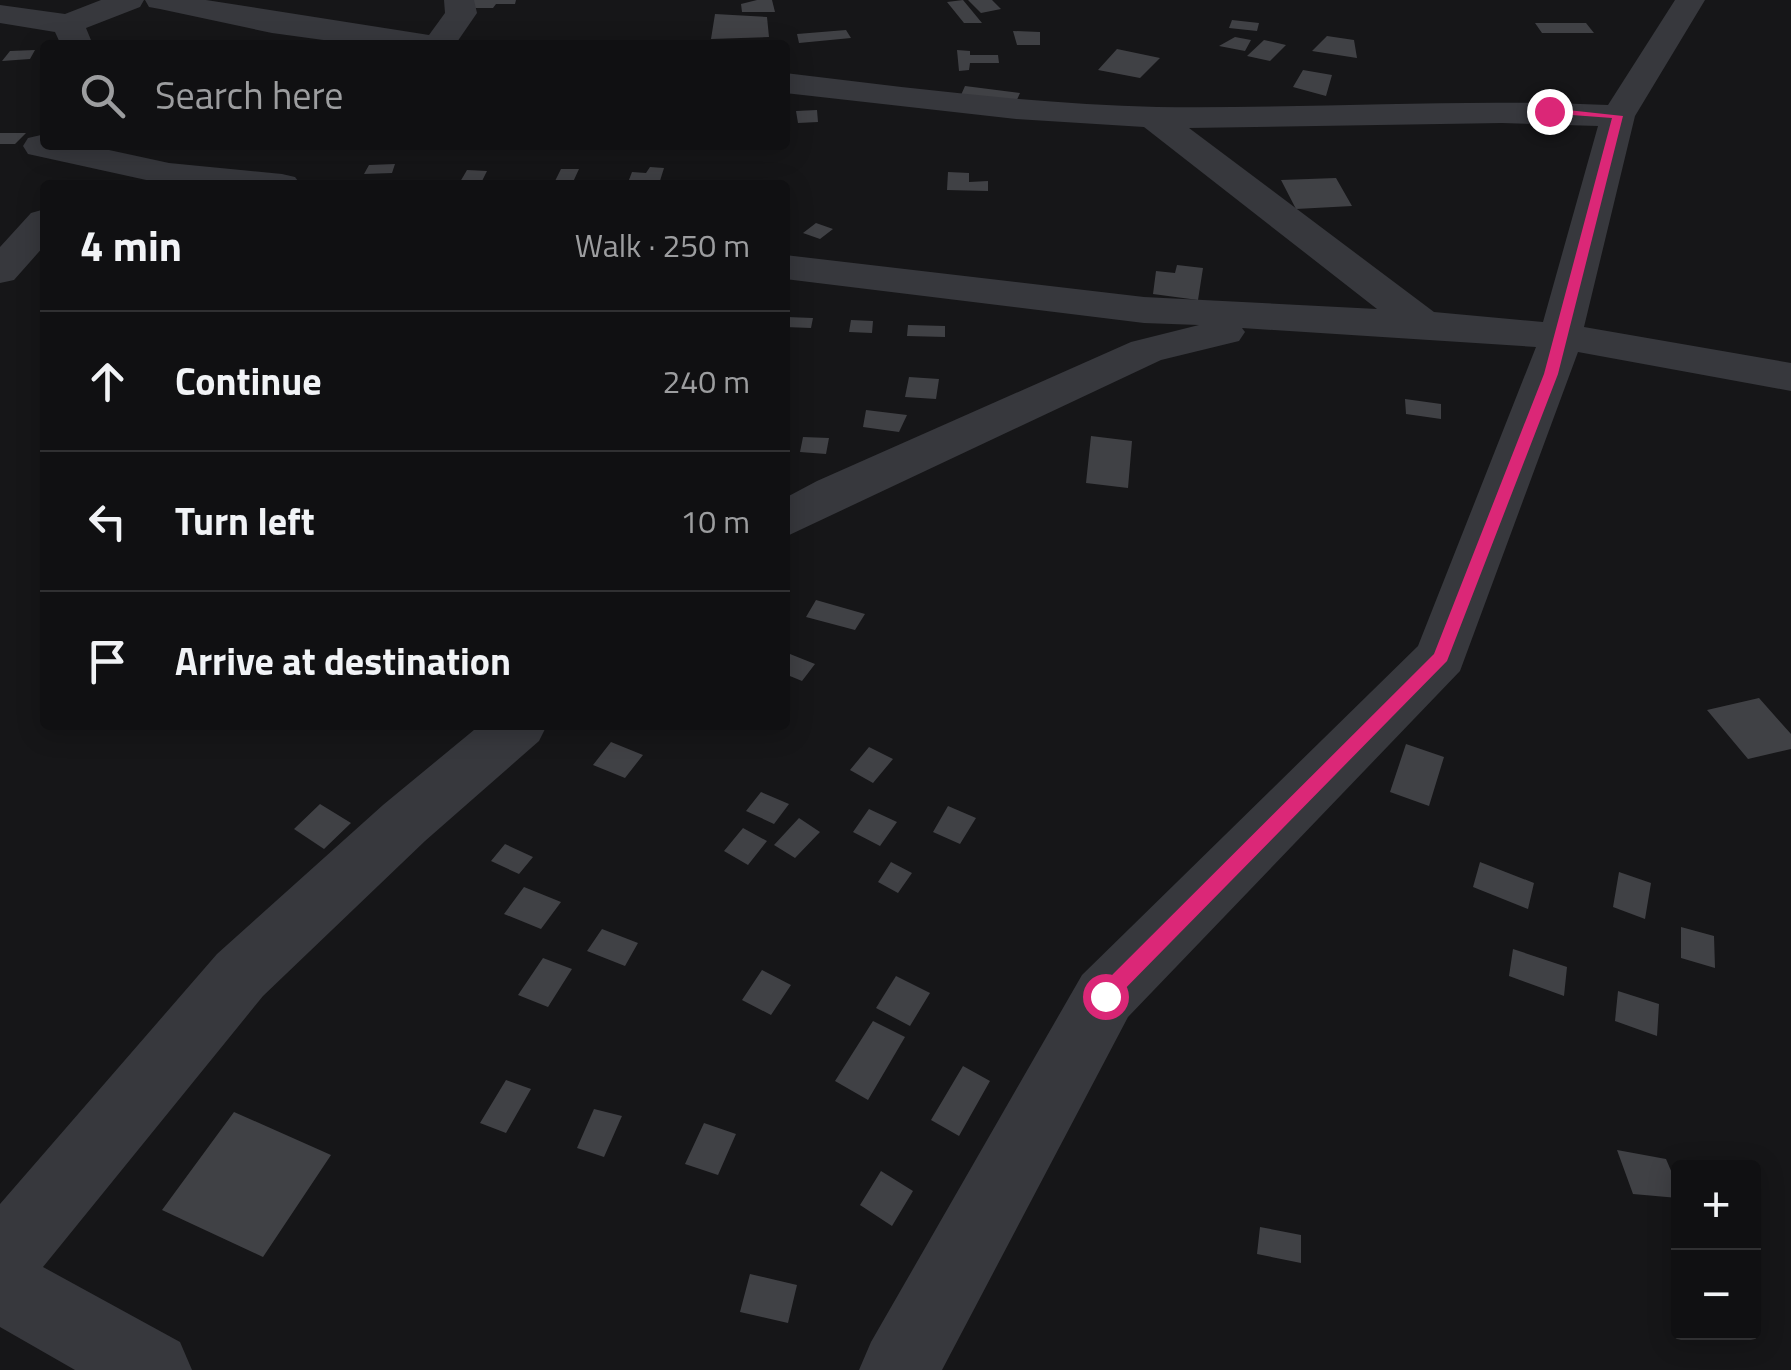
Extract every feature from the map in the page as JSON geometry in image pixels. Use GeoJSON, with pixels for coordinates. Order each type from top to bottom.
{"type":"FeatureCollection","features":[{"type":"Feature","properties":{"kind":"street"},"geometry":{"type":"LineString","coordinates":[[0,14],[73,34],[129,0]]}},
{"type":"Feature","properties":{"kind":"street"},"geometry":{"type":"LineString","coordinates":[[160,0],[394,40]]}},
{"type":"Feature","properties":{"kind":"street"},"geometry":{"type":"LineString","coordinates":[[214,11],[318,0],[331,31]]}},
{"type":"Feature","properties":{"kind":"street"},"geometry":{"type":"LineString","coordinates":[[442,40],[461,12],[459,0]]}},
{"type":"Feature","properties":{"kind":"street"},"geometry":{"type":"LineString","coordinates":[[913,1360],[1105,996],[1441,657],[1551,374],[1618,116],[1690,0]]}},
{"type":"Feature","properties":{"kind":"street"},"geometry":{"type":"LineString","coordinates":[[790,84],[944,102],[1153,116],[1549,111],[1618,116]]}},
{"type":"Feature","properties":{"kind":"street"},"geometry":{"type":"LineString","coordinates":[[1153,116],[1423,324]]}},
{"type":"Feature","properties":{"kind":"street"},"geometry":{"type":"LineString","coordinates":[[38,145],[49,180]]}},
{"type":"Feature","properties":{"kind":"street"},"geometry":{"type":"LineString","coordinates":[[61,150],[169,174],[231,180]]}},
{"type":"Feature","properties":{"kind":"street"},"geometry":{"type":"LineString","coordinates":[[0,271],[40,227]]}},
{"type":"Feature","properties":{"kind":"street"},"geometry":{"type":"LineString","coordinates":[[790,269],[1144,310],[1423,324],[1560,336],[1791,377]]}},
{"type":"Feature","properties":{"kind":"street"},"geometry":{"type":"LineString","coordinates":[[790,517],[834,492],[1146,351],[1285,317]]}},
{"type":"Feature","properties":{"kind":"street"},"geometry":{"type":"LineString","coordinates":[[0,1262],[240,975],[404,823],[513,730]]}},
{"type":"Feature","properties":{"kind":"street"},"geometry":{"type":"LineString","coordinates":[[0,1285],[152,1370]]}},
{"type":"Feature","properties":{"kind":"building"},"geometry":{"type":"Polygon","coordinates":[[[472,0],[516,0],[515,4],[496,4],[493,8],[469,8],[472,0]]]}},
{"type":"Feature","properties":{"kind":"building"},"geometry":{"type":"Polygon","coordinates":[[[772,0],[775,12],[742,12],[741,4],[772,0]]]}},
{"type":"Feature","properties":{"kind":"building"},"geometry":{"type":"Polygon","coordinates":[[[963,0],[982,23],[964,23],[947,2],[963,0]]]}},
{"type":"Feature","properties":{"kind":"building"},"geometry":{"type":"Polygon","coordinates":[[[968,0],[992,0],[1001,9],[981,13],[968,0]]]}},
{"type":"Feature","properties":{"kind":"building"},"geometry":{"type":"Polygon","coordinates":[[[715,14],[767,17],[769,37],[711,39],[715,14]]]}},
{"type":"Feature","properties":{"kind":"building"},"geometry":{"type":"Polygon","coordinates":[[[1232,20],[1259,23],[1257,31],[1229,28],[1232,20]]]}},
{"type":"Feature","properties":{"kind":"building"},"geometry":{"type":"Polygon","coordinates":[[[1535,23],[1586,23],[1594,33],[1542,33],[1535,23]]]}},
{"type":"Feature","properties":{"kind":"building"},"geometry":{"type":"Polygon","coordinates":[[[846,30],[851,38],[799,43],[797,34],[846,30]]]}},
{"type":"Feature","properties":{"kind":"building"},"geometry":{"type":"Polygon","coordinates":[[[1013,31],[1040,32],[1040,45],[1017,45],[1013,31]]]}},
{"type":"Feature","properties":{"kind":"building"},"geometry":{"type":"Polygon","coordinates":[[[1327,36],[1354,40],[1357,58],[1312,51],[1327,36]]]}},
{"type":"Feature","properties":{"kind":"building"},"geometry":{"type":"Polygon","coordinates":[[[1235,37],[1251,40],[1245,51],[1219,46],[1235,37]]]}},
{"type":"Feature","properties":{"kind":"building"},"geometry":{"type":"Polygon","coordinates":[[[1264,40],[1286,45],[1270,61],[1247,56],[1264,40]]]}},
{"type":"Feature","properties":{"kind":"building"},"geometry":{"type":"Polygon","coordinates":[[[1117,49],[1160,58],[1140,78],[1098,70],[1117,49]]]}},
{"type":"Feature","properties":{"kind":"building"},"geometry":{"type":"Polygon","coordinates":[[[35,50],[30,59],[2,61],[10,51],[35,50]]]}},
{"type":"Feature","properties":{"kind":"building"},"geometry":{"type":"Polygon","coordinates":[[[957,50],[970,51],[970,55],[998,55],[999,63],[970,63],[969,70],[959,71],[957,50]]]}},
{"type":"Feature","properties":{"kind":"building"},"geometry":{"type":"Polygon","coordinates":[[[1303,70],[1332,75],[1326,96],[1293,87],[1303,70]]]}},
{"type":"Feature","properties":{"kind":"building"},"geometry":{"type":"Polygon","coordinates":[[[965,86],[1020,93],[1016,102],[961,95],[965,86]]]}},
{"type":"Feature","properties":{"kind":"building"},"geometry":{"type":"Polygon","coordinates":[[[817,110],[818,122],[798,123],[796,111],[817,110]]]}},
{"type":"Feature","properties":{"kind":"building"},"geometry":{"type":"Polygon","coordinates":[[[0,133],[26,133],[15,144],[0,144],[0,133]]]}},
{"type":"Feature","properties":{"kind":"building"},"geometry":{"type":"Polygon","coordinates":[[[395,164],[392,173],[364,174],[369,165],[395,164]]]}},
{"type":"Feature","properties":{"kind":"building"},"geometry":{"type":"Polygon","coordinates":[[[650,167],[664,168],[660,180],[629,180],[632,172],[646,173],[650,167]]]}},
{"type":"Feature","properties":{"kind":"building"},"geometry":{"type":"Polygon","coordinates":[[[561,169],[579,169],[574,180],[556,180],[561,169]]]}},
{"type":"Feature","properties":{"kind":"building"},"geometry":{"type":"Polygon","coordinates":[[[467,170],[487,171],[482,180],[461,180],[467,170]]]}},
{"type":"Feature","properties":{"kind":"building"},"geometry":{"type":"Polygon","coordinates":[[[948,172],[969,173],[969,182],[988,181],[988,191],[947,190],[948,172]]]}},
{"type":"Feature","properties":{"kind":"building"},"geometry":{"type":"Polygon","coordinates":[[[1336,178],[1352,206],[1296,209],[1281,180],[1336,178]]]}},
{"type":"Feature","properties":{"kind":"building"},"geometry":{"type":"Polygon","coordinates":[[[816,223],[833,229],[820,239],[803,233],[816,223]]]}},
{"type":"Feature","properties":{"kind":"building"},"geometry":{"type":"Polygon","coordinates":[[[1177,265],[1203,268],[1198,300],[1153,294],[1156,271],[1175,273],[1177,265]]]}},
{"type":"Feature","properties":{"kind":"building"},"geometry":{"type":"Polygon","coordinates":[[[790,317],[813,318],[811,328],[790,327],[790,317]]]}},
{"type":"Feature","properties":{"kind":"building"},"geometry":{"type":"Polygon","coordinates":[[[851,320],[873,321],[872,333],[849,332],[851,320]]]}},
{"type":"Feature","properties":{"kind":"building"},"geometry":{"type":"Polygon","coordinates":[[[908,325],[945,326],[945,337],[907,336],[908,325]]]}},
{"type":"Feature","properties":{"kind":"building"},"geometry":{"type":"Polygon","coordinates":[[[909,377],[939,379],[936,399],[905,397],[909,377]]]}},
{"type":"Feature","properties":{"kind":"building"},"geometry":{"type":"Polygon","coordinates":[[[1405,399],[1441,404],[1441,419],[1406,414],[1405,399]]]}},
{"type":"Feature","properties":{"kind":"building"},"geometry":{"type":"Polygon","coordinates":[[[866,410],[907,415],[899,432],[863,427],[866,410]]]}},
{"type":"Feature","properties":{"kind":"building"},"geometry":{"type":"Polygon","coordinates":[[[1091,436],[1132,441],[1128,488],[1086,483],[1091,436]]]}},
{"type":"Feature","properties":{"kind":"building"},"geometry":{"type":"Polygon","coordinates":[[[803,437],[829,438],[826,454],[800,452],[803,437]]]}},
{"type":"Feature","properties":{"kind":"building"},"geometry":{"type":"Polygon","coordinates":[[[816,600],[865,614],[855,630],[806,617],[816,600]]]}},
{"type":"Feature","properties":{"kind":"building"},"geometry":{"type":"Polygon","coordinates":[[[790,654],[815,664],[802,681],[790,676],[790,654]]]}},
{"type":"Feature","properties":{"kind":"building"},"geometry":{"type":"Polygon","coordinates":[[[1759,698],[1791,734],[1791,749],[1748,759],[1707,710],[1759,698]]]}},
{"type":"Feature","properties":{"kind":"building"},"geometry":{"type":"Polygon","coordinates":[[[611,742],[643,755],[625,778],[593,765],[611,742]]]}},
{"type":"Feature","properties":{"kind":"building"},"geometry":{"type":"Polygon","coordinates":[[[1406,744],[1444,757],[1429,806],[1390,792],[1406,744]]]}},
{"type":"Feature","properties":{"kind":"building"},"geometry":{"type":"Polygon","coordinates":[[[869,747],[893,759],[873,783],[850,770],[869,747]]]}},
{"type":"Feature","properties":{"kind":"building"},"geometry":{"type":"Polygon","coordinates":[[[761,792],[789,804],[774,824],[746,811],[761,792]]]}},
{"type":"Feature","properties":{"kind":"building"},"geometry":{"type":"Polygon","coordinates":[[[320,804],[351,823],[324,849],[294,829],[320,804]]]}},
{"type":"Feature","properties":{"kind":"building"},"geometry":{"type":"Polygon","coordinates":[[[948,806],[976,818],[960,844],[933,832],[948,806]]]}},
{"type":"Feature","properties":{"kind":"building"},"geometry":{"type":"Polygon","coordinates":[[[869,809],[897,822],[880,846],[853,832],[869,809]]]}},
{"type":"Feature","properties":{"kind":"building"},"geometry":{"type":"Polygon","coordinates":[[[799,818],[820,832],[795,858],[774,845],[799,818]]]}},
{"type":"Feature","properties":{"kind":"building"},"geometry":{"type":"Polygon","coordinates":[[[743,828],[767,841],[748,865],[724,851],[743,828]]]}},
{"type":"Feature","properties":{"kind":"building"},"geometry":{"type":"Polygon","coordinates":[[[505,844],[533,857],[519,874],[491,861],[505,844]]]}},
{"type":"Feature","properties":{"kind":"building"},"geometry":{"type":"Polygon","coordinates":[[[891,862],[912,873],[898,893],[878,882],[891,862]]]}},
{"type":"Feature","properties":{"kind":"building"},"geometry":{"type":"Polygon","coordinates":[[[1480,862],[1534,883],[1528,909],[1473,887],[1480,862]]]}},
{"type":"Feature","properties":{"kind":"building"},"geometry":{"type":"Polygon","coordinates":[[[1619,872],[1651,883],[1645,919],[1613,907],[1619,872]]]}},
{"type":"Feature","properties":{"kind":"building"},"geometry":{"type":"Polygon","coordinates":[[[524,887],[561,902],[541,929],[504,914],[524,887]]]}},
{"type":"Feature","properties":{"kind":"building"},"geometry":{"type":"Polygon","coordinates":[[[1681,927],[1714,936],[1715,968],[1681,958],[1681,927]]]}},
{"type":"Feature","properties":{"kind":"building"},"geometry":{"type":"Polygon","coordinates":[[[602,929],[638,943],[625,966],[587,951],[602,929]]]}},
{"type":"Feature","properties":{"kind":"building"},"geometry":{"type":"Polygon","coordinates":[[[1513,949],[1567,967],[1564,996],[1509,976],[1513,949]]]}},
{"type":"Feature","properties":{"kind":"building"},"geometry":{"type":"Polygon","coordinates":[[[543,958],[572,969],[548,1007],[518,995],[543,958]]]}},
{"type":"Feature","properties":{"kind":"building"},"geometry":{"type":"Polygon","coordinates":[[[762,970],[791,985],[771,1015],[742,1000],[762,970]]]}},
{"type":"Feature","properties":{"kind":"building"},"geometry":{"type":"Polygon","coordinates":[[[896,976],[930,993],[910,1026],[876,1008],[896,976]]]}},
{"type":"Feature","properties":{"kind":"building"},"geometry":{"type":"Polygon","coordinates":[[[1618,991],[1659,1004],[1657,1036],[1615,1021],[1618,991]]]}},
{"type":"Feature","properties":{"kind":"building"},"geometry":{"type":"Polygon","coordinates":[[[873,1021],[905,1037],[868,1100],[835,1081],[873,1021]]]}},
{"type":"Feature","properties":{"kind":"building"},"geometry":{"type":"Polygon","coordinates":[[[963,1066],[990,1081],[959,1136],[931,1120],[963,1066]]]}},
{"type":"Feature","properties":{"kind":"building"},"geometry":{"type":"Polygon","coordinates":[[[506,1080],[531,1089],[506,1133],[480,1123],[506,1080]]]}},
{"type":"Feature","properties":{"kind":"building"},"geometry":{"type":"Polygon","coordinates":[[[594,1109],[622,1116],[604,1157],[577,1148],[594,1109]]]}},
{"type":"Feature","properties":{"kind":"building"},"geometry":{"type":"Polygon","coordinates":[[[234,1112],[331,1155],[263,1257],[162,1210],[234,1112]]]}},
{"type":"Feature","properties":{"kind":"building"},"geometry":{"type":"Polygon","coordinates":[[[704,1123],[736,1134],[718,1175],[685,1164],[704,1123]]]}},
{"type":"Feature","properties":{"kind":"building"},"geometry":{"type":"Polygon","coordinates":[[[1617,1150],[1666,1159],[1671,1171],[1671,1197],[1633,1194],[1617,1150]]]}},
{"type":"Feature","properties":{"kind":"building"},"geometry":{"type":"Polygon","coordinates":[[[881,1171],[913,1191],[892,1226],[860,1205],[881,1171]]]}},
{"type":"Feature","properties":{"kind":"building"},"geometry":{"type":"Polygon","coordinates":[[[1260,1227],[1301,1235],[1301,1263],[1257,1254],[1260,1227]]]}},
{"type":"Feature","properties":{"kind":"building"},"geometry":{"type":"Polygon","coordinates":[[[750,1274],[797,1285],[788,1323],[740,1312],[750,1274]]]}},
{"type":"Feature","properties":{"kind":"route"},"geometry":{"type":"LineString","coordinates":[[1105,996],[1441,657],[1551,374],[1618,116],[1549,111]]}}]}
